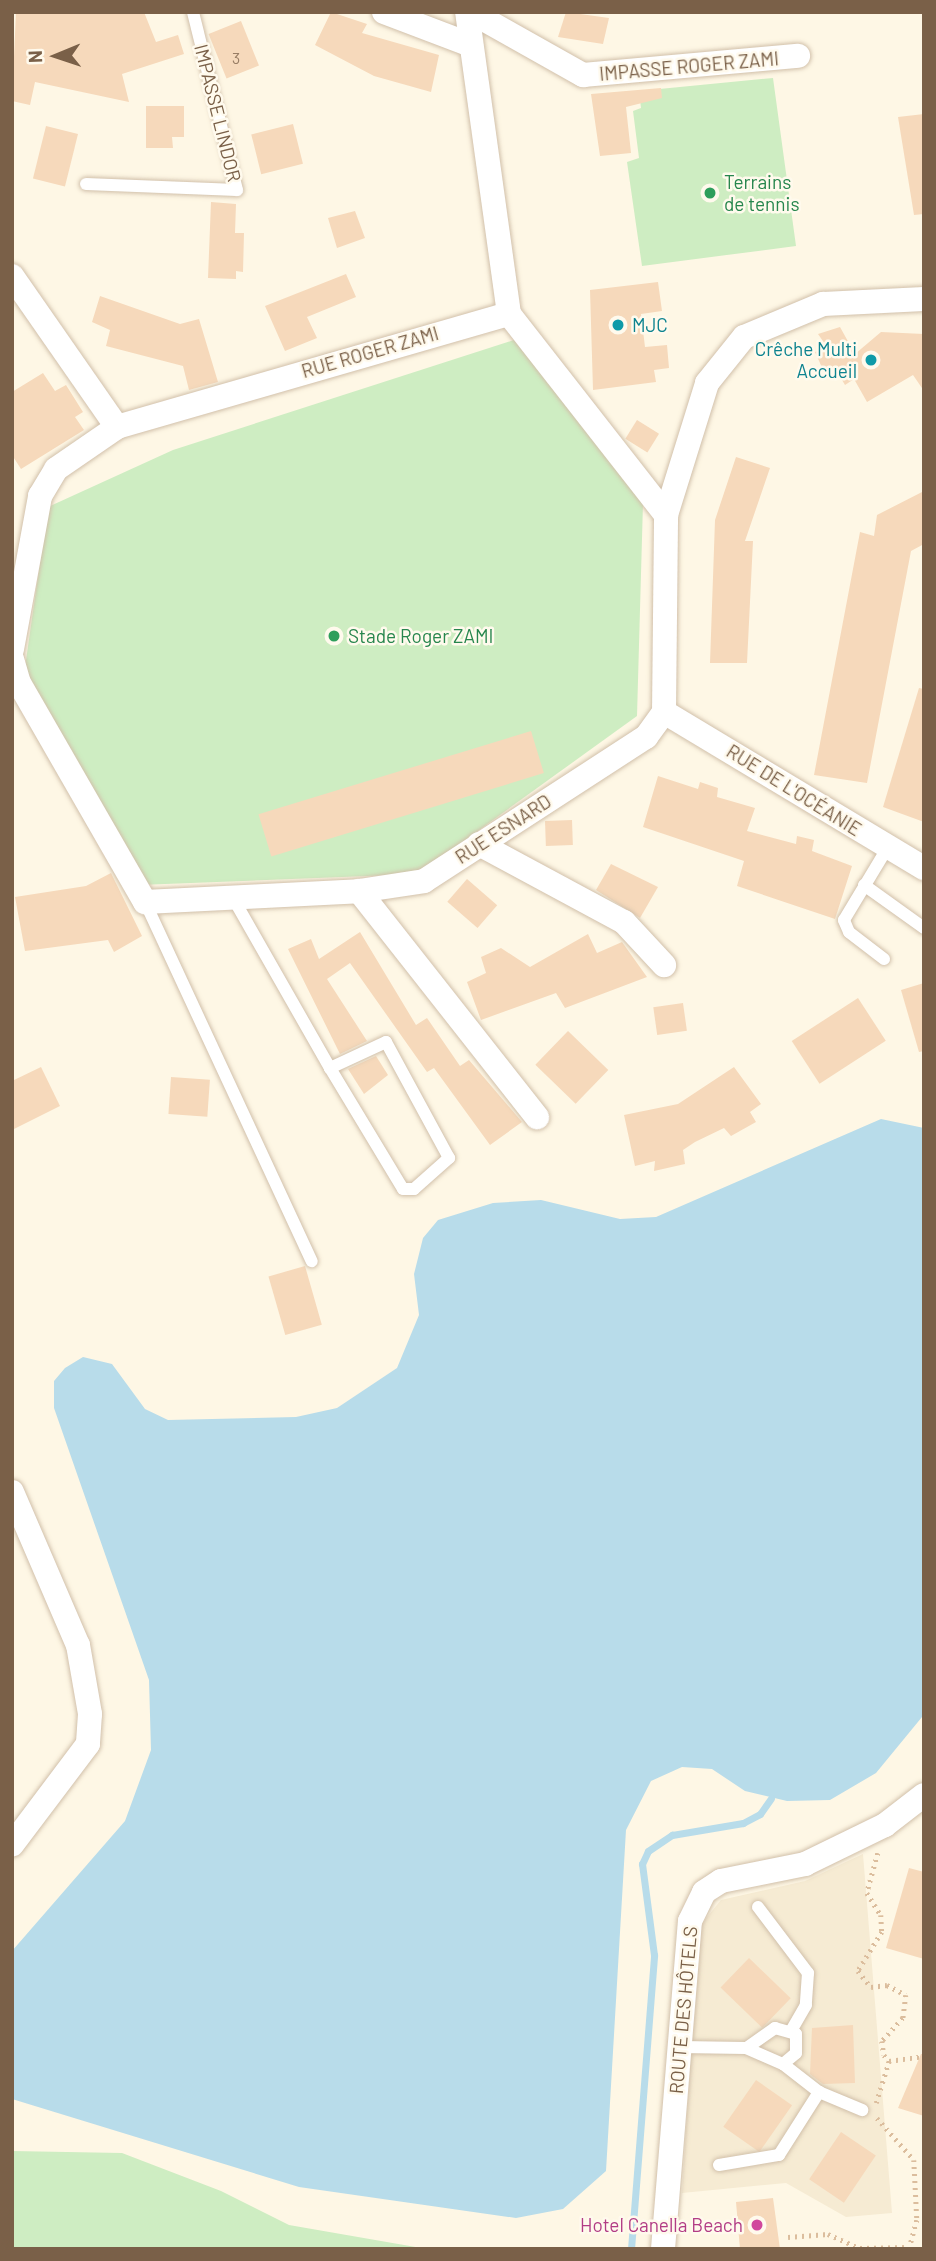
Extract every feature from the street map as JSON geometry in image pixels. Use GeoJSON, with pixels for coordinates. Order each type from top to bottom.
{"type":"FeatureCollection","features":[{"type":"Feature","properties":{"kind":"street"},"geometry":{"type":"LineString","coordinates":[[384,12],[471,45]]}},
{"type":"Feature","properties":{"kind":"street"},"geometry":{"type":"LineString","coordinates":[[469,12],[471,45],[509,313],[666,515]]}},
{"type":"Feature","properties":{"kind":"street","name":"IMPASSE ROGER ZAMI"},"geometry":{"type":"LineString","coordinates":[[469,12],[583,75],[798,56]]}},
{"type":"Feature","properties":{"kind":"street"},"geometry":{"type":"LineString","coordinates":[[12,276],[117,427]]}},
{"type":"Feature","properties":{"kind":"street"},"geometry":{"type":"LineString","coordinates":[[664,712],[666,515],[707,383],[744,337],[823,304],[924,299]]}},
{"type":"Feature","properties":{"kind":"street","name":"RUE ROGER ZAMI"},"geometry":{"type":"LineString","coordinates":[[12,649],[40,496],[56,469],[117,427],[509,313]]}},
{"type":"Feature","properties":{"kind":"street"},"geometry":{"type":"LineString","coordinates":[[12,659],[19,683],[145,902]]}},
{"type":"Feature","properties":{"kind":"street","name":"RUE ESNARD"},"geometry":{"type":"LineString","coordinates":[[145,902],[359,891],[424,881],[646,737],[664,712]]}},
{"type":"Feature","properties":{"kind":"street","name":"RUE DE L'OCÉANIE"},"geometry":{"type":"LineString","coordinates":[[664,712],[924,868]]}},
{"type":"Feature","properties":{"kind":"street"},"geometry":{"type":"LineString","coordinates":[[479,844],[624,922],[664,965]]}},
{"type":"Feature","properties":{"kind":"street"},"geometry":{"type":"LineString","coordinates":[[359,891],[537,1117]]}},
{"type":"Feature","properties":{"kind":"street"},"geometry":{"type":"LineString","coordinates":[[12,1492],[61,1597],[90,1714],[88,1744],[12,1845]]}},
{"type":"Feature","properties":{"kind":"street","name":"ROUTE DES HÔTELS"},"geometry":{"type":"LineString","coordinates":[[663,2249],[690,1921],[704,1892],[721,1881],[805,1864],[885,1825],[924,1794]]}},
{"type":"Feature","properties":{"kind":"lane","name":"IMPASSE LINDOR"},"geometry":{"type":"LineString","coordinates":[[86,184],[237,190],[193,12]]}},
{"type":"Feature","properties":{"kind":"lane"},"geometry":{"type":"LineString","coordinates":[[884,958],[845,925],[864,886],[888,847]]}},
{"type":"Feature","properties":{"kind":"lane"},"geometry":{"type":"LineString","coordinates":[[864,886],[924,928]]}},
{"type":"Feature","properties":{"kind":"lane"},"geometry":{"type":"LineString","coordinates":[[233,898],[330,1068],[406,1192],[449,1158],[386,1042],[330,1068]]}},
{"type":"Feature","properties":{"kind":"lane"},"geometry":{"type":"LineString","coordinates":[[145,902],[312,1261]]}},
{"type":"Feature","properties":{"kind":"lane"},"geometry":{"type":"LineString","coordinates":[[758,1907],[808,1973],[806,2004],[792,2029],[796,2053],[783,2064]]}},
{"type":"Feature","properties":{"kind":"lane"},"geometry":{"type":"LineString","coordinates":[[746,2048],[775,2028],[792,2029]]}},
{"type":"Feature","properties":{"kind":"lane"},"geometry":{"type":"LineString","coordinates":[[680,2047],[746,2048],[783,2064],[819,2092],[862,2110]]}},
{"type":"Feature","properties":{"kind":"lane"},"geometry":{"type":"LineString","coordinates":[[719,2165],[779,2155],[819,2092]]}},
{"type":"Feature","properties":{"kind":"path"},"geometry":{"type":"LineString","coordinates":[[788,2237],[828,2234],[860,2248],[909,2248],[917,2220],[914,2160],[882,2132],[875,2113],[890,2061],[882,2041],[903,2018],[906,1995],[887,1985],[871,1987],[858,1971],[882,1932],[881,1915],[867,1893],[885,1825]]}},
{"type":"Feature","properties":{"kind":"path"},"geometry":{"type":"LineString","coordinates":[[890,2061],[924,2056]]}},
{"type":"Feature","properties":{"kind":"shaded area"},"geometry":{"type":"Polygon","coordinates":[[[863,1854],[892,2213],[846,2217],[786,2183],[682,2193],[699,1927],[721,1900],[805,1881],[863,1854]]]}},
{"type":"Feature","properties":{"kind":"green space","name":"Terrains de tennis"},"geometry":{"type":"Polygon","coordinates":[[[773,78],[796,246],[642,266],[627,162],[639,158],[633,111],[641,108],[639,91],[773,78]]]}},
{"type":"Feature","properties":{"kind":"green space","name":"Stade Roger ZAMI"},"geometry":{"type":"Polygon","coordinates":[[[514,340],[643,503],[637,716],[418,874],[139,885],[23,681],[48,507],[173,450],[514,340]]]}},
{"type":"Feature","properties":{"kind":"green space"},"geometry":{"type":"Polygon","coordinates":[[[12,2151],[122,2153],[221,2191],[289,2225],[427,2249],[12,2249],[12,2151]]]}},
{"type":"Feature","properties":{"kind":"water"},"geometry":{"type":"Polygon","coordinates":[[[881,1119],[924,1128],[922,1717],[876,1773],[830,1800],[787,1801],[745,1791],[712,1769],[682,1767],[651,1781],[626,1830],[606,2171],[563,2209],[516,2218],[299,2187],[12,2099],[12,1951],[125,1821],[151,1750],[149,1680],[54,1408],[54,1381],[65,1368],[83,1357],[112,1364],[145,1409],[168,1420],[296,1417],[337,1408],[397,1368],[419,1315],[414,1274],[423,1238],[438,1220],[493,1203],[541,1200],[620,1219],[656,1217],[881,1119]]]}},
{"type":"Feature","properties":{"kind":"building"},"geometry":{"type":"Polygon","coordinates":[[[16,12],[144,12],[156,42],[178,35],[184,54],[122,74],[129,102],[35,82],[30,105],[12,101],[16,12]]]}},
{"type":"Feature","properties":{"kind":"building"},"geometry":{"type":"Polygon","coordinates":[[[331,12],[367,24],[362,33],[439,55],[431,92],[374,76],[315,45],[331,12]]]}},
{"type":"Feature","properties":{"kind":"building"},"geometry":{"type":"Polygon","coordinates":[[[566,12],[609,18],[603,44],[558,37],[566,12]]]}},
{"type":"Feature","properties":{"kind":"building"},"geometry":{"type":"Polygon","coordinates":[[[241,21],[259,66],[227,79],[209,34],[241,21]]]}},
{"type":"Feature","properties":{"kind":"building"},"geometry":{"type":"Polygon","coordinates":[[[661,88],[662,98],[626,107],[631,153],[600,156],[591,94],[661,88]]]}},
{"type":"Feature","properties":{"kind":"building"},"geometry":{"type":"Polygon","coordinates":[[[146,106],[184,106],[184,137],[172,137],[173,148],[146,148],[146,106]]]}},
{"type":"Feature","properties":{"kind":"building"},"geometry":{"type":"Polygon","coordinates":[[[924,114],[924,214],[914,215],[898,117],[924,114]]]}},
{"type":"Feature","properties":{"kind":"building"},"geometry":{"type":"Polygon","coordinates":[[[293,124],[303,164],[261,174],[251,134],[293,124]]]}},
{"type":"Feature","properties":{"kind":"building"},"geometry":{"type":"Polygon","coordinates":[[[46,126],[78,134],[65,186],[33,178],[46,126]]]}},
{"type":"Feature","properties":{"kind":"building"},"geometry":{"type":"Polygon","coordinates":[[[211,202],[236,204],[235,233],[244,233],[243,272],[236,271],[236,279],[208,278],[211,202]]]}},
{"type":"Feature","properties":{"kind":"building"},"geometry":{"type":"Polygon","coordinates":[[[355,211],[365,238],[337,248],[328,218],[355,211]]]}},
{"type":"Feature","properties":{"kind":"building"},"geometry":{"type":"Polygon","coordinates":[[[346,274],[356,297],[307,317],[317,338],[285,351],[265,306],[346,274]]]}},
{"type":"Feature","properties":{"kind":"building","name":"MJC"},"geometry":{"type":"Polygon","coordinates":[[[658,282],[662,311],[641,314],[645,347],[667,345],[669,368],[654,370],[656,382],[593,390],[590,290],[658,282]]]}},
{"type":"Feature","properties":{"kind":"building"},"geometry":{"type":"Polygon","coordinates":[[[100,296],[180,324],[199,319],[218,382],[189,390],[183,366],[106,346],[110,330],[92,322],[100,296]]]}},
{"type":"Feature","properties":{"kind":"building","name":"Crêche Multi Accueil"},"geometry":{"type":"Polygon","coordinates":[[[840,327],[855,354],[881,332],[924,334],[924,391],[913,375],[867,402],[854,379],[845,385],[835,368],[824,372],[815,352],[827,347],[818,334],[840,327]]]}},
{"type":"Feature","properties":{"kind":"building"},"geometry":{"type":"Polygon","coordinates":[[[43,373],[55,391],[66,385],[83,412],[75,417],[84,430],[21,469],[12,455],[12,392],[43,373]]]}},
{"type":"Feature","properties":{"kind":"building"},"geometry":{"type":"Polygon","coordinates":[[[637,420],[659,434],[647,452],[625,439],[637,420]]]}},
{"type":"Feature","properties":{"kind":"building"},"geometry":{"type":"Polygon","coordinates":[[[736,457],[770,468],[745,541],[753,541],[747,663],[710,663],[715,520],[736,457]]]}},
{"type":"Feature","properties":{"kind":"building"},"geometry":{"type":"Polygon","coordinates":[[[924,491],[924,544],[911,551],[867,783],[814,775],[860,532],[874,536],[877,515],[924,491]]]}},
{"type":"Feature","properties":{"kind":"building"},"geometry":{"type":"Polygon","coordinates":[[[919,688],[924,689],[924,822],[883,807],[919,688]]]}},
{"type":"Feature","properties":{"kind":"building"},"geometry":{"type":"Polygon","coordinates":[[[531,731],[544,773],[271,856],[258,814],[531,731]]]}},
{"type":"Feature","properties":{"kind":"building"},"geometry":{"type":"Polygon","coordinates":[[[658,776],[698,789],[700,782],[718,788],[717,797],[755,808],[747,831],[796,844],[797,836],[814,840],[812,851],[852,866],[835,919],[737,886],[744,861],[643,827],[658,776]]]}},
{"type":"Feature","properties":{"kind":"building"},"geometry":{"type":"Polygon","coordinates":[[[572,820],[573,845],[546,846],[545,821],[572,820]]]}},
{"type":"Feature","properties":{"kind":"building"},"geometry":{"type":"Polygon","coordinates":[[[611,864],[658,887],[640,918],[596,890],[611,864]]]}},
{"type":"Feature","properties":{"kind":"building"},"geometry":{"type":"Polygon","coordinates":[[[111,873],[142,936],[114,952],[108,940],[25,951],[15,897],[86,886],[111,873]]]}},
{"type":"Feature","properties":{"kind":"building"},"geometry":{"type":"Polygon","coordinates":[[[467,879],[497,905],[478,928],[447,902],[467,879]]]}},
{"type":"Feature","properties":{"kind":"building"},"geometry":{"type":"Polygon","coordinates":[[[360,932],[416,1025],[427,1018],[460,1066],[469,1060],[522,1122],[490,1145],[434,1068],[427,1072],[350,963],[327,979],[367,1041],[340,1054],[288,949],[311,939],[319,959],[360,932]]]}},
{"type":"Feature","properties":{"kind":"building"},"geometry":{"type":"Polygon","coordinates":[[[588,934],[597,953],[622,942],[647,977],[565,1008],[556,993],[481,1020],[467,982],[486,973],[481,957],[501,948],[530,967],[588,934]]]}},
{"type":"Feature","properties":{"kind":"building"},"geometry":{"type":"Polygon","coordinates":[[[924,983],[924,1051],[919,1052],[901,990],[924,983]]]}},
{"type":"Feature","properties":{"kind":"building"},"geometry":{"type":"Polygon","coordinates":[[[858,998],[886,1041],[820,1084],[792,1041],[858,998]]]}},
{"type":"Feature","properties":{"kind":"building"},"geometry":{"type":"Polygon","coordinates":[[[683,1003],[687,1031],[657,1035],[653,1007],[683,1003]]]}},
{"type":"Feature","properties":{"kind":"building"},"geometry":{"type":"Polygon","coordinates":[[[568,1031],[608,1070],[576,1104],[535,1065],[568,1031]]]}},
{"type":"Feature","properties":{"kind":"building"},"geometry":{"type":"Polygon","coordinates":[[[376,1056],[388,1075],[364,1094],[348,1069],[376,1056]]]}},
{"type":"Feature","properties":{"kind":"building"},"geometry":{"type":"Polygon","coordinates":[[[41,1067],[60,1106],[12,1130],[12,1081],[41,1067]]]}},
{"type":"Feature","properties":{"kind":"building"},"geometry":{"type":"Polygon","coordinates":[[[734,1067],[761,1104],[750,1112],[756,1122],[731,1136],[724,1128],[695,1142],[683,1150],[685,1164],[654,1171],[655,1161],[635,1166],[624,1115],[678,1104],[734,1067]]]}},
{"type":"Feature","properties":{"kind":"building"},"geometry":{"type":"Polygon","coordinates":[[[171,1077],[210,1080],[207,1117],[168,1114],[171,1077]]]}},
{"type":"Feature","properties":{"kind":"building"},"geometry":{"type":"Polygon","coordinates":[[[305,1266],[322,1325],[285,1335],[268,1276],[305,1266]]]}},
{"type":"Feature","properties":{"kind":"building"},"geometry":{"type":"Polygon","coordinates":[[[909,1868],[924,1872],[924,1959],[886,1948],[909,1868]]]}},
{"type":"Feature","properties":{"kind":"building"},"geometry":{"type":"Polygon","coordinates":[[[749,1958],[791,1998],[762,2028],[721,1987],[749,1958]]]}},
{"type":"Feature","properties":{"kind":"building"},"geometry":{"type":"Polygon","coordinates":[[[853,2025],[855,2083],[823,2084],[810,2074],[812,2028],[853,2025]]]}},
{"type":"Feature","properties":{"kind":"building"},"geometry":{"type":"Polygon","coordinates":[[[921,2054],[924,2054],[924,2116],[898,2108],[921,2054]]]}},
{"type":"Feature","properties":{"kind":"building"},"geometry":{"type":"Polygon","coordinates":[[[756,2080],[792,2105],[759,2152],[723,2127],[756,2080]]]}},
{"type":"Feature","properties":{"kind":"building"},"geometry":{"type":"Polygon","coordinates":[[[841,2132],[876,2155],[844,2203],[809,2179],[841,2132]]]}},
{"type":"Feature","properties":{"kind":"building","name":"Hotel Canella Beach"},"geometry":{"type":"Polygon","coordinates":[[[773,2198],[780,2249],[740,2249],[736,2202],[773,2198]]]}},
{"type":"Feature","properties":{"kind":"waterway"},"geometry":{"type":"LineString","coordinates":[[631,2249],[654,1955],[642,1864],[648,1851],[672,1835],[743,1823],[760,1814],[771,1798]]}},
{"type":"Feature","properties":{"kind":"place","name":"Terrains de tennis"},"geometry":{"type":"Point","coordinates":[710,193]}},
{"type":"Feature","properties":{"kind":"place","name":"MJC"},"geometry":{"type":"Point","coordinates":[618,325]}},
{"type":"Feature","properties":{"kind":"place","name":"Crêche Multi Accueil"},"geometry":{"type":"Point","coordinates":[871,360]}},
{"type":"Feature","properties":{"kind":"place","name":"Stade Roger ZAMI"},"geometry":{"type":"Point","coordinates":[334,636]}},
{"type":"Feature","properties":{"kind":"place","name":"Hotel Canella Beach"},"geometry":{"type":"Point","coordinates":[757,2225]}}]}
